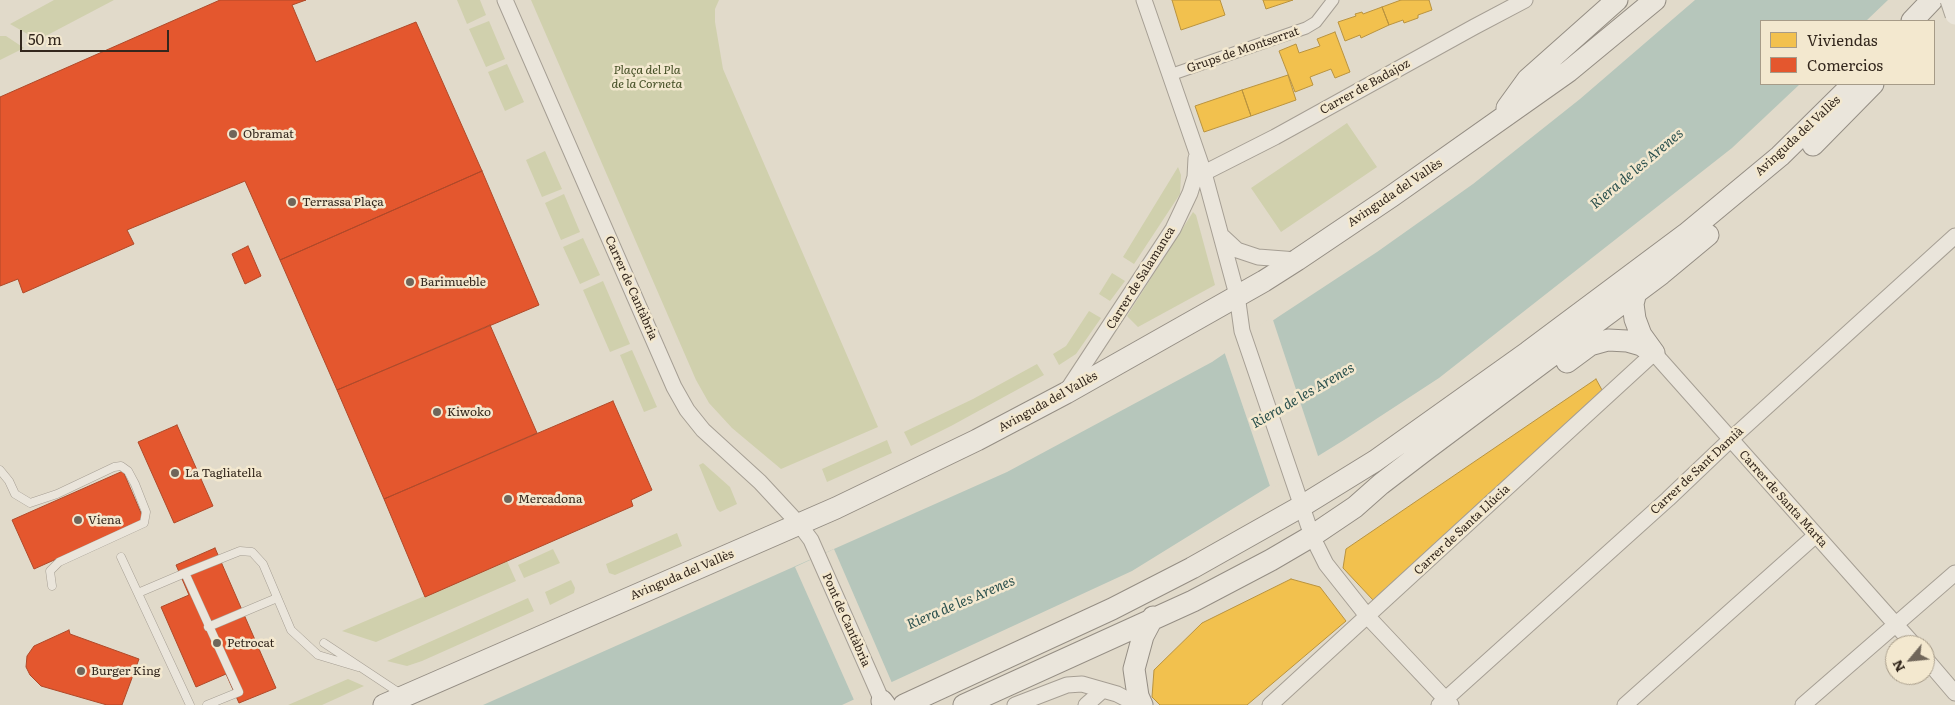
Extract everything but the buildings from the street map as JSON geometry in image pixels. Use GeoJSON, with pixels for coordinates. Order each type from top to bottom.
{"type":"FeatureCollection","features":[{"type":"Feature","properties":{"kind":"main road"},"geometry":{"type":"LineString","coordinates":[[1499,120],[1528,79],[1617,0]]}},
{"type":"Feature","properties":{"kind":"main road","name":"Avinguda del Vallès"},"geometry":{"type":"LineString","coordinates":[[384,705],[805,532],[1066,393],[1297,260],[1569,72],[1656,0]]}},
{"type":"Feature","properties":{"kind":"main road"},"geometry":{"type":"LineString","coordinates":[[1913,20],[1932,0]]}},
{"type":"Feature","properties":{"kind":"main road"},"geometry":{"type":"LineString","coordinates":[[1933,20],[1951,0]]}},
{"type":"Feature","properties":{"kind":"main road","name":"Avinguda del Vallès"},"geometry":{"type":"LineString","coordinates":[[904,705],[1112,609],[1192,568],[1300,497],[1403,442],[1653,260],[1780,156],[1852,85]]}},
{"type":"Feature","properties":{"kind":"main road","name":"Avinguda del Vallès"},"geometry":{"type":"LineString","coordinates":[[964,705],[1219,588],[1312,536],[1355,507],[1381,484],[1428,448],[1688,252],[1813,145],[1872,85]]}},
{"type":"Feature","properties":{"kind":"main road"},"geometry":{"type":"LineString","coordinates":[[1653,260],[1641,277],[1633,304],[1635,319],[1641,335],[1654,353]]}},
{"type":"Feature","properties":{"kind":"main road"},"geometry":{"type":"LineString","coordinates":[[1355,507],[1386,492],[1423,467],[1494,418],[1590,345],[1608,340],[1626,341],[1641,345],[1654,353]]}},
{"type":"Feature","properties":{"kind":"main road"},"geometry":{"type":"LineString","coordinates":[[1142,705],[1138,696],[1134,670],[1143,636],[1165,597],[1192,568]]}},
{"type":"Feature","properties":{"kind":"street","name":"Carrer de Cantàbria"},"geometry":{"type":"LineString","coordinates":[[505,0],[674,388],[687,410],[703,430],[760,482],[805,532]]}},
{"type":"Feature","properties":{"kind":"street","name":"Carrer de Salamanca"},"geometry":{"type":"LineString","coordinates":[[1144,0],[1204,173],[1223,237],[1237,295],[1242,331],[1312,536],[1326,564],[1368,617],[1445,703]]}},
{"type":"Feature","properties":{"kind":"street","name":"Grups de Montserrat"},"geometry":{"type":"LineString","coordinates":[[1170,75],[1306,28],[1316,22],[1333,0]]}},
{"type":"Feature","properties":{"kind":"street","name":"Carrer de Badajoz"},"geometry":{"type":"LineString","coordinates":[[1204,173],[1284,133],[1525,0]]}},
{"type":"Feature","properties":{"kind":"street"},"geometry":{"type":"LineString","coordinates":[[1951,0],[1955,15]]}},
{"type":"Feature","properties":{"kind":"street","name":"Carrer de Salamanca"},"geometry":{"type":"LineString","coordinates":[[1066,393],[1173,229],[1190,193],[1195,177],[1196,154]]}},
{"type":"Feature","properties":{"kind":"street","name":"Carrer de Sant Damià"},"geometry":{"type":"LineString","coordinates":[[1445,703],[1955,236]]}},
{"type":"Feature","properties":{"kind":"street"},"geometry":{"type":"LineString","coordinates":[[1223,237],[1237,250],[1258,257],[1297,260]]}},
{"type":"Feature","properties":{"kind":"street","name":"Carrer de Santa Marta"},"geometry":{"type":"LineString","coordinates":[[1654,353],[1906,635]]}},
{"type":"Feature","properties":{"kind":"street","name":"Carrer de Santa Llúcia"},"geometry":{"type":"LineString","coordinates":[[1270,705],[1654,353]]}},
{"type":"Feature","properties":{"kind":"street","name":"Pont de Cantàbria"},"geometry":{"type":"LineString","coordinates":[[805,532],[884,703]]}},
{"type":"Feature","properties":{"kind":"street"},"geometry":{"type":"LineString","coordinates":[[1625,705],[1816,535]]}},
{"type":"Feature","properties":{"kind":"street"},"geometry":{"type":"LineString","coordinates":[[1804,705],[1955,573]]}},
{"type":"Feature","properties":{"kind":"street"},"geometry":{"type":"LineString","coordinates":[[1935,670],[1955,693]]}},
{"type":"Feature","properties":{"kind":"street"},"geometry":{"type":"LineString","coordinates":[[1015,705],[1067,685],[1082,684],[1117,694],[1138,705]]}},
{"type":"Feature","properties":{"kind":"street"},"geometry":{"type":"LineString","coordinates":[[1086,705],[1103,690]]}},
{"type":"Feature","properties":{"kind":"lane"},"geometry":{"type":"LineString","coordinates":[[0,470],[9,481],[15,494],[30,503],[57,494],[114,467],[121,466],[128,471],[135,484],[146,512],[144,523],[59,562],[50,571],[52,586]]}},
{"type":"Feature","properties":{"kind":"lane"},"geometry":{"type":"LineString","coordinates":[[138,593],[240,550],[252,552],[263,564],[291,630],[318,655],[358,667]]}},
{"type":"Feature","properties":{"kind":"lane"},"geometry":{"type":"LineString","coordinates":[[121,557],[190,705]]}},
{"type":"Feature","properties":{"kind":"lane"},"geometry":{"type":"LineString","coordinates":[[185,573],[239,692],[207,705]]}},
{"type":"Feature","properties":{"kind":"lane"},"geometry":{"type":"LineString","coordinates":[[208,626],[277,598]]}},
{"type":"Feature","properties":{"kind":"lane"},"geometry":{"type":"LineString","coordinates":[[324,643],[404,696]]}},
{"type":"Feature","properties":{"kind":"green space"},"geometry":{"type":"Polygon","coordinates":[[[54,0],[114,0],[38,40],[10,24],[54,0]]]}},
{"type":"Feature","properties":{"kind":"green space"},"geometry":{"type":"Polygon","coordinates":[[[457,0],[480,0],[486,15],[467,24],[457,0]]]}},
{"type":"Feature","properties":{"kind":"green space","name":"Plaça del Pla de la Corneta"},"geometry":{"type":"Polygon","coordinates":[[[531,0],[719,0],[715,9],[715,22],[723,69],[878,427],[781,469],[732,428],[709,403],[696,380],[531,0]]]}},
{"type":"Feature","properties":{"kind":"green space"},"geometry":{"type":"Polygon","coordinates":[[[489,21],[505,59],[486,67],[469,29],[489,21]]]}},
{"type":"Feature","properties":{"kind":"green space"},"geometry":{"type":"Polygon","coordinates":[[[0,36],[6,36],[24,48],[0,60],[0,36]]]}},
{"type":"Feature","properties":{"kind":"green space"},"geometry":{"type":"Polygon","coordinates":[[[507,64],[524,102],[505,111],[488,72],[507,64]]]}},
{"type":"Feature","properties":{"kind":"green space"},"geometry":{"type":"Polygon","coordinates":[[[1347,123],[1377,167],[1281,232],[1251,188],[1347,123]]]}},
{"type":"Feature","properties":{"kind":"green space"},"geometry":{"type":"Polygon","coordinates":[[[545,151],[562,189],[542,197],[526,160],[545,151]]]}},
{"type":"Feature","properties":{"kind":"green space"},"geometry":{"type":"Polygon","coordinates":[[[1178,167],[1181,175],[1180,194],[1134,264],[1123,257],[1178,167]]]}},
{"type":"Feature","properties":{"kind":"green space"},"geometry":{"type":"Polygon","coordinates":[[[564,194],[580,232],[561,240],[545,203],[564,194]]]}},
{"type":"Feature","properties":{"kind":"green space"},"geometry":{"type":"Polygon","coordinates":[[[1193,212],[1196,215],[1215,285],[1138,327],[1127,316],[1193,212]]]}},
{"type":"Feature","properties":{"kind":"green space"},"geometry":{"type":"Polygon","coordinates":[[[583,238],[600,275],[580,284],[563,247],[583,238]]]}},
{"type":"Feature","properties":{"kind":"green space"},"geometry":{"type":"Polygon","coordinates":[[[1112,273],[1125,281],[1110,301],[1099,294],[1112,273]]]}},
{"type":"Feature","properties":{"kind":"green space"},"geometry":{"type":"Polygon","coordinates":[[[603,281],[630,344],[610,352],[583,290],[603,281]]]}},
{"type":"Feature","properties":{"kind":"green space"},"geometry":{"type":"Polygon","coordinates":[[[1089,311],[1101,318],[1076,354],[1059,365],[1053,354],[1066,346],[1089,311]]]}},
{"type":"Feature","properties":{"kind":"green space"},"geometry":{"type":"Polygon","coordinates":[[[632,350],[657,407],[644,412],[620,355],[632,350]]]}},
{"type":"Feature","properties":{"kind":"green space"},"geometry":{"type":"Polygon","coordinates":[[[1037,364],[1044,375],[911,446],[904,432],[973,399],[1037,364]]]}},
{"type":"Feature","properties":{"kind":"green space"},"geometry":{"type":"Polygon","coordinates":[[[887,440],[892,453],[827,482],[822,469],[887,440]]]}},
{"type":"Feature","properties":{"kind":"green space"},"geometry":{"type":"Polygon","coordinates":[[[703,463],[730,487],[737,504],[720,512],[717,509],[699,465],[703,463]]]}},
{"type":"Feature","properties":{"kind":"green space"},"geometry":{"type":"Polygon","coordinates":[[[677,533],[682,546],[615,575],[609,573],[606,564],[677,533]]]}},
{"type":"Feature","properties":{"kind":"green space"},"geometry":{"type":"Polygon","coordinates":[[[553,549],[560,563],[524,578],[518,565],[553,549]]]}},
{"type":"Feature","properties":{"kind":"green space"},"geometry":{"type":"Polygon","coordinates":[[[507,561],[516,581],[376,642],[342,631],[507,561]]]}},
{"type":"Feature","properties":{"kind":"green space"},"geometry":{"type":"Polygon","coordinates":[[[571,580],[575,588],[574,593],[550,605],[545,592],[571,580]]]}},
{"type":"Feature","properties":{"kind":"green space"},"geometry":{"type":"Polygon","coordinates":[[[528,598],[534,611],[422,661],[407,666],[387,661],[528,598]]]}},
{"type":"Feature","properties":{"kind":"green space"},"geometry":{"type":"Polygon","coordinates":[[[348,679],[364,686],[322,705],[288,705],[348,679]]]}},
{"type":"Feature","properties":{"kind":"water","name":"Riera de les Arenes"},"geometry":{"type":"Polygon","coordinates":[[[1695,0],[1888,0],[1867,20],[1760,20],[1760,85],[1799,85],[1732,148],[1439,378],[1344,440],[1132,571],[842,705],[483,705],[1007,472],[1212,362],[1377,252],[1473,184],[1580,99],[1695,0]]]}},
{"type":"Feature","properties":{"kind":"pier"},"geometry":{"type":"Polygon","coordinates":[[[1272,317],[1319,459],[1271,489],[1224,351],[1272,317]]]}},
{"type":"Feature","properties":{"kind":"pier"},"geometry":{"type":"Polygon","coordinates":[[[834,549],[892,683],[854,700],[795,567],[834,549]]]}},
{"type":"Feature","properties":{"kind":"place","name":"Obramat"},"geometry":{"type":"Point","coordinates":[233,134]}},
{"type":"Feature","properties":{"kind":"place","name":"Terrassa Plaça"},"geometry":{"type":"Point","coordinates":[292,202]}},
{"type":"Feature","properties":{"kind":"place","name":"Barimueble"},"geometry":{"type":"Point","coordinates":[410,282]}},
{"type":"Feature","properties":{"kind":"place","name":"Kiwoko"},"geometry":{"type":"Point","coordinates":[437,412]}},
{"type":"Feature","properties":{"kind":"place","name":"La Tagliatella"},"geometry":{"type":"Point","coordinates":[175,473]}},
{"type":"Feature","properties":{"kind":"place","name":"Mercadona"},"geometry":{"type":"Point","coordinates":[508,499]}},
{"type":"Feature","properties":{"kind":"place","name":"Viena"},"geometry":{"type":"Point","coordinates":[78,520]}},
{"type":"Feature","properties":{"kind":"place","name":"Petrocat"},"geometry":{"type":"Point","coordinates":[217,643]}},
{"type":"Feature","properties":{"kind":"place","name":"Burger King"},"geometry":{"type":"Point","coordinates":[81,671]}}]}
